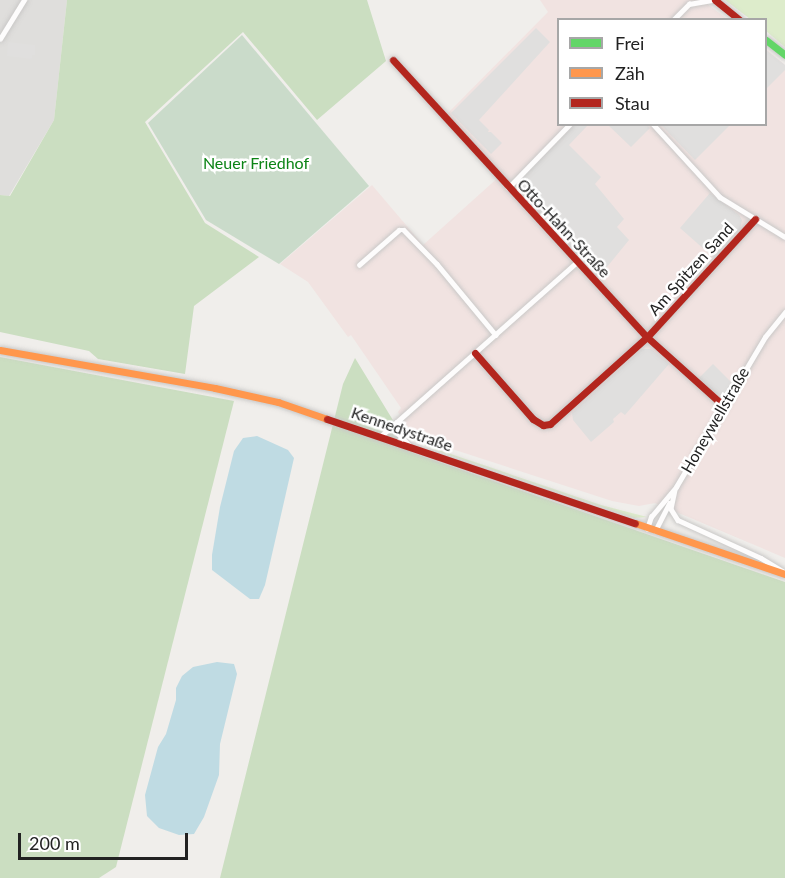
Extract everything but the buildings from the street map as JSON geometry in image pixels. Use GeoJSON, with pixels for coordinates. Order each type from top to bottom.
{"type":"FeatureCollection","features":[{"type":"Feature","properties":{"kind":"street"},"geometry":{"type":"LineString","coordinates":[[0,39],[24,0]]}},
{"type":"Feature","properties":{"kind":"street"},"geometry":{"type":"LineString","coordinates":[[675,18],[689,2],[713,0],[737,18]]}},
{"type":"Feature","properties":{"kind":"street"},"geometry":{"type":"LineString","coordinates":[[767,42],[785,55]]}},
{"type":"Feature","properties":{"kind":"street","name":"Otto-Hahn-Straße"},"geometry":{"type":"LineString","coordinates":[[393,60],[647,337],[723,406]]}},
{"type":"Feature","properties":{"kind":"street"},"geometry":{"type":"LineString","coordinates":[[508,188],[568,126]]}},
{"type":"Feature","properties":{"kind":"street"},"geometry":{"type":"LineString","coordinates":[[655,126],[717,195],[785,237]]}},
{"type":"Feature","properties":{"kind":"street","name":"Am Spitzen Sand"},"geometry":{"type":"LineString","coordinates":[[475,353],[533,419],[547,425],[559,418],[647,337],[755,219]]}},
{"type":"Feature","properties":{"kind":"street"},"geometry":{"type":"LineString","coordinates":[[359,265],[399,230],[404,230],[437,264],[496,335]]}},
{"type":"Feature","properties":{"kind":"street"},"geometry":{"type":"LineString","coordinates":[[381,436],[577,262]]}},
{"type":"Feature","properties":{"kind":"street","name":"Honeywellstraße"},"geometry":{"type":"LineString","coordinates":[[647,529],[653,515],[676,487],[765,337],[785,312]]}},
{"type":"Feature","properties":{"kind":"street","name":"Kennedystraße"},"geometry":{"type":"LineString","coordinates":[[0,350],[224,390],[278,402],[647,529],[785,573]]}},
{"type":"Feature","properties":{"kind":"street"},"geometry":{"type":"LineString","coordinates":[[397,422],[397,432],[411,446]]}},
{"type":"Feature","properties":{"kind":"street"},"geometry":{"type":"LineString","coordinates":[[655,531],[676,487]]}},
{"type":"Feature","properties":{"kind":"street","name":"Kennedystraße"},"geometry":{"type":"LineString","coordinates":[[672,498],[671,511],[678,520],[761,558],[785,573]]}},
{"type":"Feature","properties":{"kind":"shaded area"},"geometry":{"type":"Polygon","coordinates":[[[0,0],[67,0],[54,120],[9,196],[0,195],[0,0]]]}},
{"type":"Feature","properties":{"kind":"shaded area"},"geometry":{"type":"Polygon","coordinates":[[[540,0],[702,0],[726,18],[557,18],[557,126],[767,126],[767,50],[785,65],[785,558],[655,503],[639,506],[612,501],[415,437],[398,412],[401,408],[351,335],[348,337],[308,282],[280,264],[372,185],[423,245],[501,175],[445,116],[548,12],[540,0]]]}},
{"type":"Feature","properties":{"kind":"shaded area"},"geometry":{"type":"Polygon","coordinates":[[[536,28],[550,42],[479,120],[489,130],[488,132],[491,132],[502,143],[491,154],[451,113],[536,28]]]}},
{"type":"Feature","properties":{"kind":"shaded area"},"geometry":{"type":"Polygon","coordinates":[[[8,42],[35,45],[35,55],[32,55],[32,59],[7,56],[8,42]]]}},
{"type":"Feature","properties":{"kind":"shaded area"},"geometry":{"type":"Polygon","coordinates":[[[767,51],[785,65],[785,70],[767,88],[767,51]]]}},
{"type":"Feature","properties":{"kind":"shaded area"},"geometry":{"type":"Polygon","coordinates":[[[573,126],[587,126],[569,145],[601,177],[595,184],[624,219],[617,227],[629,240],[598,278],[517,188],[523,177],[573,126]]]}},
{"type":"Feature","properties":{"kind":"shaded area"},"geometry":{"type":"Polygon","coordinates":[[[609,126],[648,126],[650,128],[631,147],[609,126]]]}},
{"type":"Feature","properties":{"kind":"shaded area"},"geometry":{"type":"Polygon","coordinates":[[[662,126],[729,126],[695,160],[662,126]]]}},
{"type":"Feature","properties":{"kind":"shaded area"},"geometry":{"type":"Polygon","coordinates":[[[710,193],[739,215],[742,220],[740,229],[714,258],[680,228],[710,193]]]}},
{"type":"Feature","properties":{"kind":"shaded area"},"geometry":{"type":"Polygon","coordinates":[[[642,349],[651,349],[669,364],[625,415],[621,412],[613,419],[614,422],[591,442],[573,420],[572,413],[642,349]]]}},
{"type":"Feature","properties":{"kind":"shaded area"},"geometry":{"type":"Polygon","coordinates":[[[713,364],[732,383],[728,391],[721,395],[714,393],[699,378],[713,364]]]}},
{"type":"Feature","properties":{"kind":"green space"},"geometry":{"type":"Polygon","coordinates":[[[67,0],[367,0],[386,61],[317,120],[243,32],[145,122],[205,223],[259,257],[194,306],[185,374],[98,359],[89,351],[0,332],[0,195],[10,196],[54,120],[67,0]]]}},
{"type":"Feature","properties":{"kind":"green space"},"geometry":{"type":"Polygon","coordinates":[[[725,0],[785,0],[785,47],[767,32],[767,18],[749,18],[725,0]]]}},
{"type":"Feature","properties":{"kind":"green space","name":"Neuer Friedhof"},"geometry":{"type":"Polygon","coordinates":[[[242,35],[369,186],[279,264],[206,220],[148,123],[242,35]]]}},
{"type":"Feature","properties":{"kind":"green space"},"geometry":{"type":"Polygon","coordinates":[[[0,357],[234,401],[116,867],[99,878],[0,878],[0,357]]]}},
{"type":"Feature","properties":{"kind":"green space"},"geometry":{"type":"Polygon","coordinates":[[[355,358],[413,453],[785,582],[785,878],[220,878],[343,384],[355,358]]]}},
{"type":"Feature","properties":{"kind":"green space"},"geometry":{"type":"Polygon","coordinates":[[[401,432],[442,451],[601,505],[647,517],[634,518],[440,452],[407,438],[401,432]]]}},
{"type":"Feature","properties":{"kind":"water"},"geometry":{"type":"Polygon","coordinates":[[[257,436],[288,450],[294,458],[265,585],[259,599],[250,599],[212,570],[212,555],[220,507],[234,451],[243,438],[257,436]]]}},
{"type":"Feature","properties":{"kind":"water"},"geometry":{"type":"Polygon","coordinates":[[[217,662],[234,664],[237,674],[220,744],[219,775],[204,817],[194,834],[179,835],[159,828],[147,816],[145,795],[158,747],[166,734],[176,700],[176,688],[182,676],[193,667],[217,662]]]}},
{"type":"Feature","properties":{"kind":"traffic: fast"},"geometry":{"type":"LineString","coordinates":[[767,41],[785,55]]}},
{"type":"Feature","properties":{"kind":"traffic: slow"},"geometry":{"type":"LineString","coordinates":[[0,350],[215,388],[278,402],[327,419]]}},
{"type":"Feature","properties":{"kind":"traffic: slow"},"geometry":{"type":"LineString","coordinates":[[635,523],[785,574]]}},
{"type":"Feature","properties":{"kind":"traffic: jam"},"geometry":{"type":"LineString","coordinates":[[715,0],[738,18]]}},
{"type":"Feature","properties":{"kind":"traffic: jam"},"geometry":{"type":"LineString","coordinates":[[393,60],[647,337],[724,406]]}},
{"type":"Feature","properties":{"kind":"traffic: jam"},"geometry":{"type":"LineString","coordinates":[[475,353],[533,419],[543,425],[550,424],[647,337],[755,219]]}},
{"type":"Feature","properties":{"kind":"traffic: jam"},"geometry":{"type":"LineString","coordinates":[[327,419],[635,523]]}}]}
